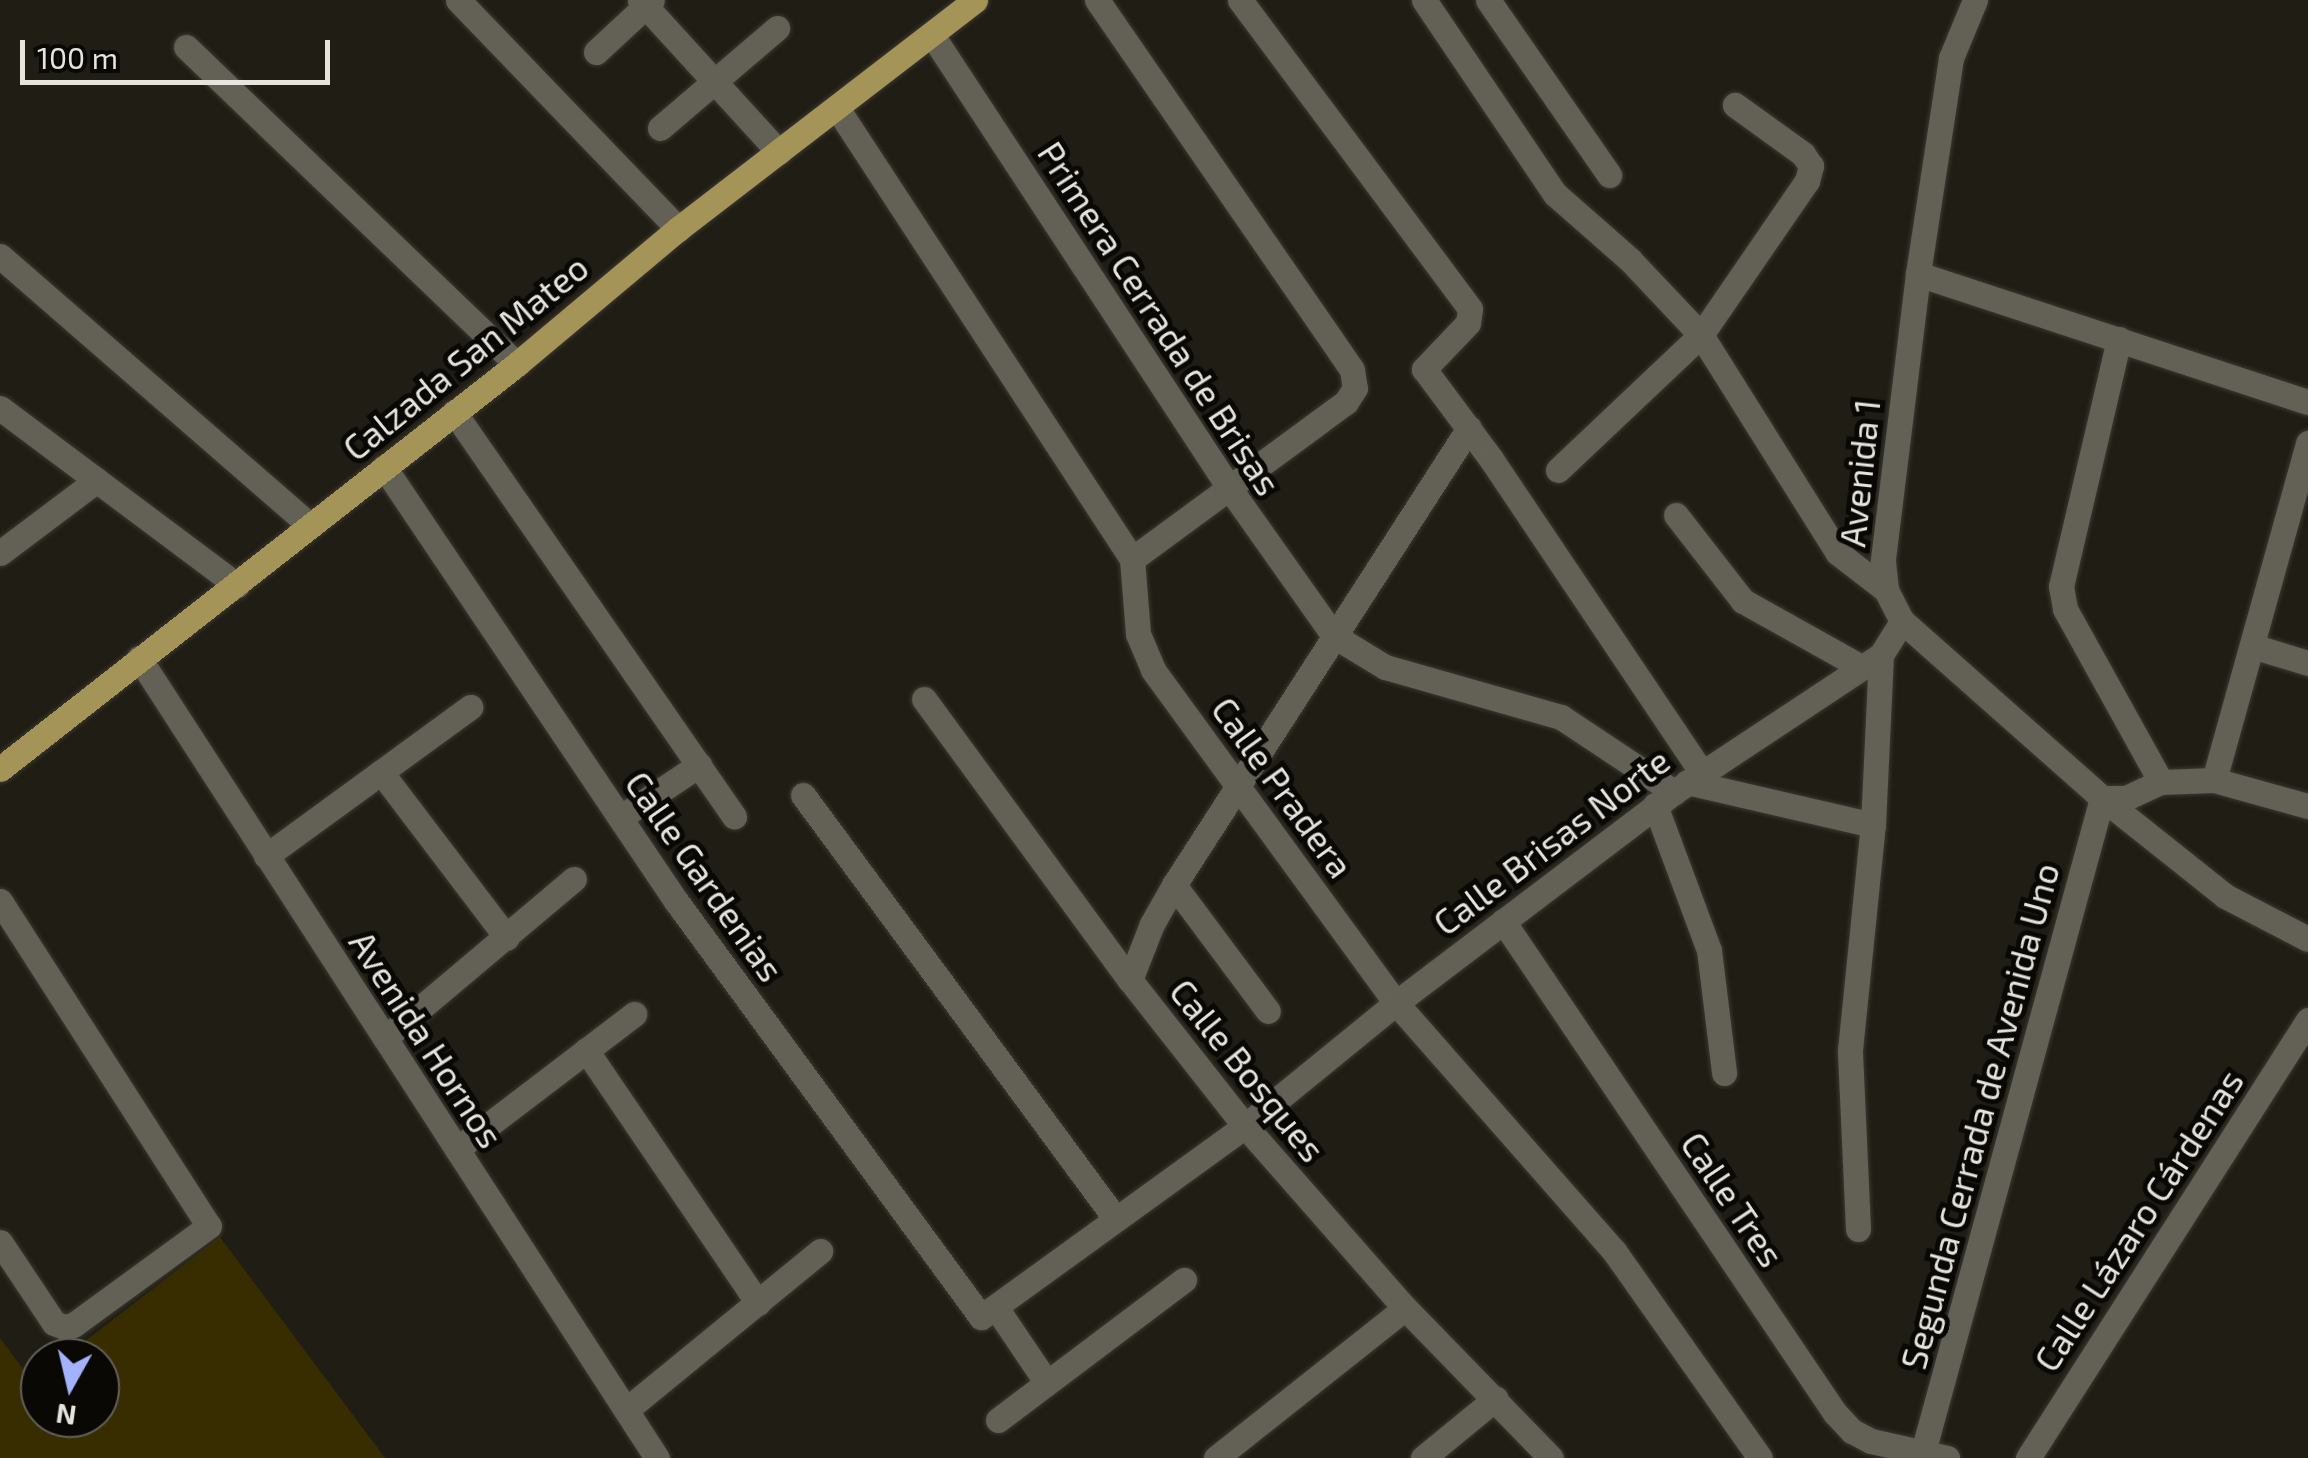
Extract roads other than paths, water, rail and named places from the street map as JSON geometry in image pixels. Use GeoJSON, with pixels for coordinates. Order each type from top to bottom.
{"type":"FeatureCollection","features":[{"type":"Feature","properties":{"kind":"main road","name":"Calzada San Mateo"},"geometry":{"type":"LineString","coordinates":[[0,769],[517,364],[678,229],[975,0]]}},
{"type":"Feature","properties":{"kind":"street"},"geometry":{"type":"LineString","coordinates":[[458,0],[678,229]]}},
{"type":"Feature","properties":{"kind":"street"},"geometry":{"type":"LineString","coordinates":[[1097,0],[1352,370],[1356,388],[1346,402],[1132,559]]}},
{"type":"Feature","properties":{"kind":"street"},"geometry":{"type":"LineString","coordinates":[[1240,0],[1471,316],[1424,369],[1469,428],[1679,788],[1709,950],[1724,1073]]}},
{"type":"Feature","properties":{"kind":"street"},"geometry":{"type":"LineString","coordinates":[[1424,0],[1554,194],[1630,260],[1701,334],[1838,552],[1886,590]]}},
{"type":"Feature","properties":{"kind":"street"},"geometry":{"type":"LineString","coordinates":[[1488,0],[1609,175]]}},
{"type":"Feature","properties":{"kind":"street","name":"Avenida 1"},"geometry":{"type":"LineString","coordinates":[[1975,0],[1951,58],[1918,274],[1883,561],[1886,590],[1902,621],[2102,798],[2225,896],[2308,939]]}},
{"type":"Feature","properties":{"kind":"street"},"geometry":{"type":"LineString","coordinates":[[596,52],[646,2],[779,152]]}},
{"type":"Feature","properties":{"kind":"street"},"geometry":{"type":"LineString","coordinates":[[660,128],[777,28]]}},
{"type":"Feature","properties":{"kind":"street","name":"Primera Cerrada de Brisas"},"geometry":{"type":"LineString","coordinates":[[932,34],[1230,489],[1334,636]]}},
{"type":"Feature","properties":{"kind":"street"},"geometry":{"type":"LineString","coordinates":[[186,48],[517,364]]}},
{"type":"Feature","properties":{"kind":"street"},"geometry":{"type":"LineString","coordinates":[[1558,470],[1701,334],[1807,181],[1811,166],[1804,154],[1735,105]]}},
{"type":"Feature","properties":{"kind":"street","name":"Calle Pradera"},"geometry":{"type":"LineString","coordinates":[[837,108],[1132,559],[1138,634],[1154,670],[1396,1002],[1614,1251],[1760,1458]]}},
{"type":"Feature","properties":{"kind":"street"},"geometry":{"type":"LineString","coordinates":[[0,256],[309,526]]}},
{"type":"Feature","properties":{"kind":"street"},"geometry":{"type":"LineString","coordinates":[[1918,274],[2308,402]]}},
{"type":"Feature","properties":{"kind":"street"},"geometry":{"type":"LineString","coordinates":[[2119,339],[2061,586],[2064,609],[2161,782]]}},
{"type":"Feature","properties":{"kind":"street"},"geometry":{"type":"LineString","coordinates":[[0,408],[237,585]]}},
{"type":"Feature","properties":{"kind":"street"},"geometry":{"type":"LineString","coordinates":[[454,412],[734,817]]}},
{"type":"Feature","properties":{"kind":"street"},"geometry":{"type":"LineString","coordinates":[[1130,980],[1152,924],[1174,885],[1469,428]]}},
{"type":"Feature","properties":{"kind":"street"},"geometry":{"type":"LineString","coordinates":[[2214,780],[2252,646],[2301,503],[2308,443]]}},
{"type":"Feature","properties":{"kind":"street","name":"Calle Gardenias"},"geometry":{"type":"LineString","coordinates":[[384,467],[688,917],[989,1313],[1047,1383]]}},
{"type":"Feature","properties":{"kind":"street"},"geometry":{"type":"LineString","coordinates":[[0,553],[97,480]]}},
{"type":"Feature","properties":{"kind":"street"},"geometry":{"type":"LineString","coordinates":[[1676,514],[1743,600],[1871,661],[1873,825],[1850,1050],[1858,1230]]}},
{"type":"Feature","properties":{"kind":"street","name":"Calle Brisas Norte"},"geometry":{"type":"LineString","coordinates":[[989,1313],[1244,1126],[1396,1002],[1679,788],[1871,661],[1902,621]]}},
{"type":"Feature","properties":{"kind":"street"},"geometry":{"type":"LineString","coordinates":[[1334,636],[1385,667],[1561,717],[1679,788],[1873,825]]}},
{"type":"Feature","properties":{"kind":"street"},"geometry":{"type":"LineString","coordinates":[[2252,646],[2308,662]]}},
{"type":"Feature","properties":{"kind":"street","name":"Avenida Hornos"},"geometry":{"type":"LineString","coordinates":[[140,658],[658,1458]]}},
{"type":"Feature","properties":{"kind":"street","name":"Calle Bosques"},"geometry":{"type":"LineString","coordinates":[[924,699],[1130,980],[1244,1126],[1405,1308],[1551,1458]]}},
{"type":"Feature","properties":{"kind":"street"},"geometry":{"type":"LineString","coordinates":[[266,856],[470,707]]}},
{"type":"Feature","properties":{"kind":"street"},"geometry":{"type":"LineString","coordinates":[[620,817],[699,765]]}},
{"type":"Feature","properties":{"kind":"street"},"geometry":{"type":"LineString","coordinates":[[380,772],[507,938]]}},
{"type":"Feature","properties":{"kind":"street"},"geometry":{"type":"LineString","coordinates":[[2102,798],[2126,798],[2161,782],[2214,780],[2308,806]]}},
{"type":"Feature","properties":{"kind":"street"},"geometry":{"type":"LineString","coordinates":[[804,794],[1115,1218]]}},
{"type":"Feature","properties":{"kind":"street","name":"Segunda Cerrada de Avenida Uno"},"geometry":{"type":"LineString","coordinates":[[1935,1455],[2102,798]]}},
{"type":"Feature","properties":{"kind":"street"},"geometry":{"type":"LineString","coordinates":[[384,1038],[574,879]]}},
{"type":"Feature","properties":{"kind":"street"},"geometry":{"type":"LineString","coordinates":[[1174,885],[1268,1011]]}},
{"type":"Feature","properties":{"kind":"street"},"geometry":{"type":"LineString","coordinates":[[0,901],[209,1226],[73,1325],[64,1327],[54,1323],[0,1242]]}},
{"type":"Feature","properties":{"kind":"street","name":"Calle Tres"},"geometry":{"type":"LineString","coordinates":[[1503,921],[1835,1413],[1852,1431],[1871,1441],[1935,1455]]}},
{"type":"Feature","properties":{"kind":"street"},"geometry":{"type":"LineString","coordinates":[[457,1149],[634,1014]]}},
{"type":"Feature","properties":{"kind":"street","name":"Calle Lázaro Cárdenas"},"geometry":{"type":"LineString","coordinates":[[2028,1458],[2308,1020]]}},
{"type":"Feature","properties":{"kind":"street"},"geometry":{"type":"LineString","coordinates":[[586,1050],[758,1303]]}},
{"type":"Feature","properties":{"kind":"street"},"geometry":{"type":"LineString","coordinates":[[626,1410],[820,1251]]}},
{"type":"Feature","properties":{"kind":"street"},"geometry":{"type":"LineString","coordinates":[[998,1420],[1184,1280]]}},
{"type":"Feature","properties":{"kind":"street"},"geometry":{"type":"LineString","coordinates":[[1216,1458],[1405,1308]]}},
{"type":"Feature","properties":{"kind":"street"},"geometry":{"type":"LineString","coordinates":[[1422,1458],[1496,1398]]}}]}
